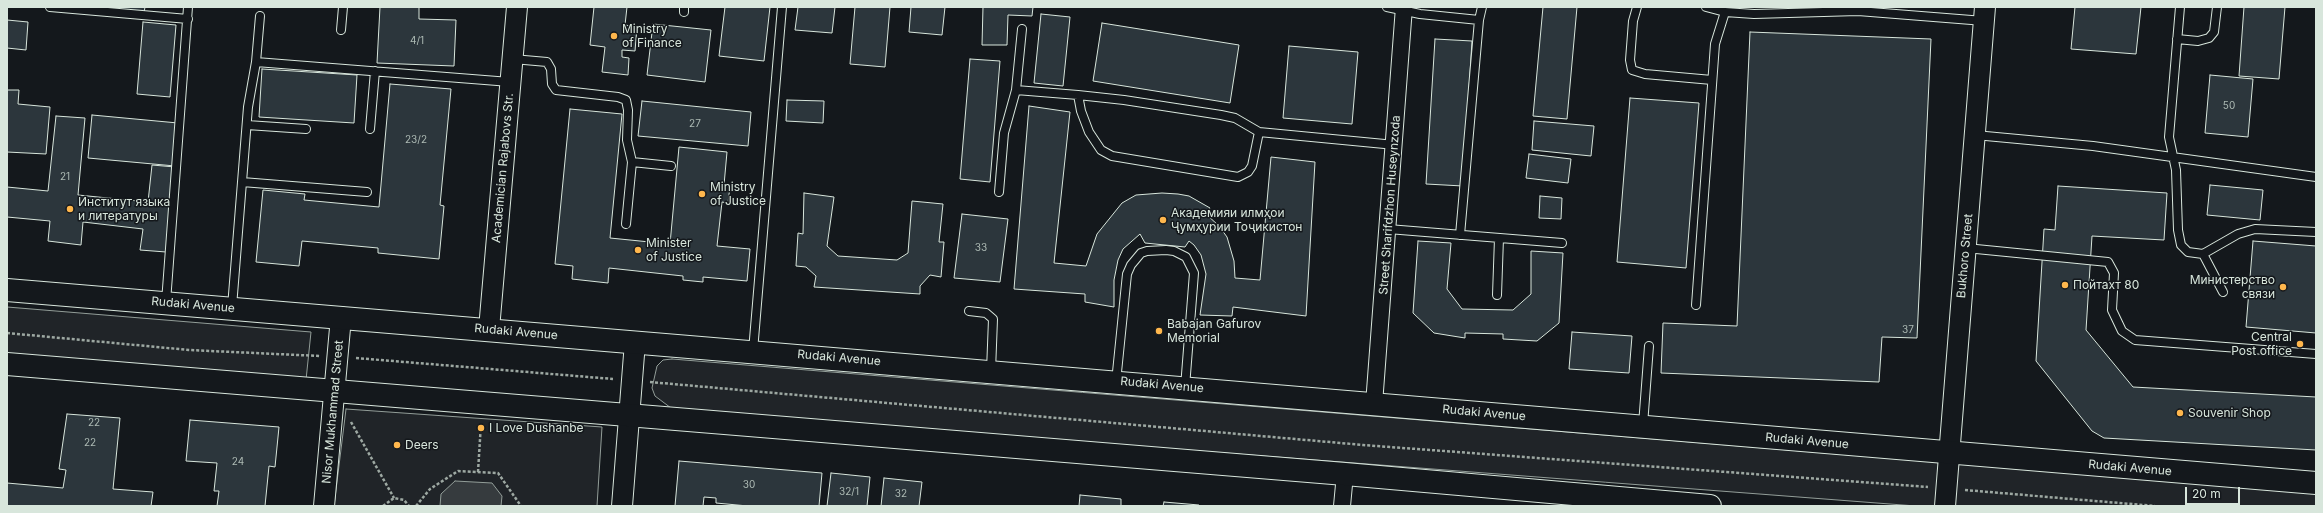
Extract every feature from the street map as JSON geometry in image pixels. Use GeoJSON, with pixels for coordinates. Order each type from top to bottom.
{"type":"FeatureCollection","features":[{"type":"Feature","properties":{"kind":"highway","name":"Rudaki Avenue"},"geometry":{"type":"LineString","coordinates":[[7,290],[753,351],[2316,483]]}},
{"type":"Feature","properties":{"kind":"highway"},"geometry":{"type":"LineString","coordinates":[[7,364],[1345,474],[1710,506]]}},
{"type":"Feature","properties":{"kind":"street","name":"Academician Rajabovs Str."},"geometry":{"type":"LineString","coordinates":[[489,329],[517,7]]}},
{"type":"Feature","properties":{"kind":"street","name":"Street Sharifdzhon Huseynzoda"},"geometry":{"type":"LineString","coordinates":[[1374,404],[1404,9]]}},
{"type":"Feature","properties":{"kind":"street","name":"Bukhoro Street"},"geometry":{"type":"LineString","coordinates":[[1945,497],[1984,14]]}},
{"type":"Feature","properties":{"kind":"street","name":"Nisor Mukhammad Street"},"geometry":{"type":"LineString","coordinates":[[324,506],[341,317]]}},
{"type":"Feature","properties":{"kind":"street"},"geometry":{"type":"LineString","coordinates":[[622,506],[635,342]]}},
{"type":"Feature","properties":{"kind":"street"},"geometry":{"type":"LineString","coordinates":[[1342,506],[1345,474]]}},
{"type":"Feature","properties":{"kind":"lane"},"geometry":{"type":"LineString","coordinates":[[50,7],[188,19]]}},
{"type":"Feature","properties":{"kind":"lane"},"geometry":{"type":"LineString","coordinates":[[166,302],[188,7]]}},
{"type":"Feature","properties":{"kind":"lane"},"geometry":{"type":"LineString","coordinates":[[341,30],[343,7]]}},
{"type":"Feature","properties":{"kind":"lane"},"geometry":{"type":"LineString","coordinates":[[753,351],[782,7]]}},
{"type":"Feature","properties":{"kind":"lane"},"geometry":{"type":"LineString","coordinates":[[1387,7],[1479,20]]}},
{"type":"Feature","properties":{"kind":"lane"},"geometry":{"type":"LineString","coordinates":[[1460,235],[1479,20],[1482,7]]}},
{"type":"Feature","properties":{"kind":"lane"},"geometry":{"type":"LineString","coordinates":[[1637,7],[1633,22],[1630,60],[1632,70],[1645,74],[1712,80]]}},
{"type":"Feature","properties":{"kind":"lane"},"geometry":{"type":"LineString","coordinates":[[1706,7],[1725,12],[1754,14],[1858,11],[1984,14]]}},
{"type":"Feature","properties":{"kind":"lane"},"geometry":{"type":"LineString","coordinates":[[2180,7],[2170,130],[2177,181],[2179,239],[2184,249],[2188,252],[2203,254],[2238,234],[2255,229],[2316,232]]}},
{"type":"Feature","properties":{"kind":"lane"},"geometry":{"type":"LineString","coordinates":[[2177,40],[2198,41],[2209,38],[2214,32],[2217,7]]}},
{"type":"Feature","properties":{"kind":"lane"},"geometry":{"type":"LineString","coordinates":[[1696,305],[1715,44],[1725,12]]}},
{"type":"Feature","properties":{"kind":"lane"},"geometry":{"type":"LineString","coordinates":[[232,308],[246,125],[256,62],[260,16]]}},
{"type":"Feature","properties":{"kind":"lane"},"geometry":{"type":"LineString","coordinates":[[999,192],[1004,133],[1016,90],[1022,29]]}},
{"type":"Feature","properties":{"kind":"lane"},"geometry":{"type":"LineString","coordinates":[[512,59],[547,62],[551,69],[552,84],[556,90],[618,97],[626,100],[628,110],[627,140],[632,162],[626,224]]}},
{"type":"Feature","properties":{"kind":"lane"},"geometry":{"type":"LineString","coordinates":[[256,62],[510,82]]}},
{"type":"Feature","properties":{"kind":"lane"},"geometry":{"type":"LineString","coordinates":[[370,129],[375,71]]}},
{"type":"Feature","properties":{"kind":"lane"},"geometry":{"type":"LineString","coordinates":[[1016,90],[1124,100],[1221,115],[1235,118],[1259,132],[1394,145]]}},
{"type":"Feature","properties":{"kind":"lane"},"geometry":{"type":"LineString","coordinates":[[1078,96],[1081,111],[1089,132],[1101,150],[1112,156],[1238,177],[1248,172],[1252,166],[1259,132]]}},
{"type":"Feature","properties":{"kind":"lane"},"geometry":{"type":"LineString","coordinates":[[246,125],[306,130]]}},
{"type":"Feature","properties":{"kind":"lane"},"geometry":{"type":"LineString","coordinates":[[1975,135],[2057,142],[2316,177]]}},
{"type":"Feature","properties":{"kind":"lane"},"geometry":{"type":"LineString","coordinates":[[632,162],[671,166]]}},
{"type":"Feature","properties":{"kind":"lane"},"geometry":{"type":"LineString","coordinates":[[242,182],[367,192]]}},
{"type":"Feature","properties":{"kind":"lane"},"geometry":{"type":"LineString","coordinates":[[1388,229],[1562,243]]}},
{"type":"Feature","properties":{"kind":"lane"},"geometry":{"type":"LineString","coordinates":[[1497,295],[1499,238]]}},
{"type":"Feature","properties":{"kind":"lane"},"geometry":{"type":"LineString","coordinates":[[1965,248],[2102,260],[2108,262],[2114,273],[2112,310],[2122,331],[2135,340],[2316,354]]}},
{"type":"Feature","properties":{"kind":"lane"},"geometry":{"type":"LineString","coordinates":[[1116,382],[1127,274],[1131,265],[1141,253],[1147,251],[1166,250],[1174,251],[1186,257],[1194,273],[1185,388]]}},
{"type":"Feature","properties":{"kind":"lane"},"geometry":{"type":"LineString","coordinates":[[2203,254],[2223,292]]}},
{"type":"Feature","properties":{"kind":"lane"},"geometry":{"type":"LineString","coordinates":[[969,311],[986,313],[993,320],[990,371]]}},
{"type":"Feature","properties":{"kind":"lane"},"geometry":{"type":"LineString","coordinates":[[1643,426],[1649,346]]}},
{"type":"Feature","properties":{"kind":"path"},"geometry":{"type":"LineString","coordinates":[[7,333],[189,350],[338,356],[632,380],[1945,497],[2155,506]]}},
{"type":"Feature","properties":{"kind":"path"},"geometry":{"type":"LineString","coordinates":[[478,472],[482,403]]}},
{"type":"Feature","properties":{"kind":"path"},"geometry":{"type":"LineString","coordinates":[[349,418],[394,498]]}},
{"type":"Feature","properties":{"kind":"path"},"geometry":{"type":"LineString","coordinates":[[416,506],[430,490],[458,471],[498,473],[521,506]]}},
{"type":"Feature","properties":{"kind":"path"},"geometry":{"type":"LineString","coordinates":[[383,506],[394,498],[404,500],[409,506]]}},
{"type":"Feature","properties":{"kind":"shaded area"},"geometry":{"type":"Polygon","coordinates":[[[7,307],[311,332],[306,380],[7,355],[7,307]]]}},
{"type":"Feature","properties":{"kind":"shaded area"},"geometry":{"type":"Polygon","coordinates":[[[672,359],[2316,493],[2316,506],[1916,506],[675,411],[655,396],[652,388],[657,366],[663,360],[672,359]]]}},
{"type":"Feature","properties":{"kind":"shaded area"},"geometry":{"type":"Polygon","coordinates":[[[346,409],[602,427],[597,506],[334,506],[346,409]]]}},
{"type":"Feature","properties":{"kind":"shaded area"},"geometry":{"type":"Polygon","coordinates":[[[455,481],[492,483],[502,496],[501,506],[440,506],[441,494],[455,481]]]}},
{"type":"Feature","properties":{"kind":"building"},"geometry":{"type":"Polygon","coordinates":[[[82,7],[145,7],[144,13],[82,7]]]}},
{"type":"Feature","properties":{"kind":"building"},"geometry":{"type":"Polygon","coordinates":[[[380,7],[419,7],[419,19],[456,20],[454,66],[377,63],[380,7]]]}},
{"type":"Feature","properties":{"kind":"building","name":"Ministry of Finance"},"geometry":{"type":"Polygon","coordinates":[[[594,7],[627,7],[625,25],[637,27],[635,51],[622,50],[622,57],[629,58],[628,75],[602,72],[605,47],[590,45],[594,7]]]}},
{"type":"Feature","properties":{"kind":"building"},"geometry":{"type":"Polygon","coordinates":[[[725,7],[770,7],[764,61],[719,56],[725,7]]]}},
{"type":"Feature","properties":{"kind":"building"},"geometry":{"type":"Polygon","coordinates":[[[798,7],[835,7],[832,33],[795,30],[798,7]]]}},
{"type":"Feature","properties":{"kind":"building"},"geometry":{"type":"Polygon","coordinates":[[[855,7],[890,7],[885,67],[850,64],[855,7]]]}},
{"type":"Feature","properties":{"kind":"building"},"geometry":{"type":"Polygon","coordinates":[[[911,7],[945,7],[942,35],[909,32],[911,7]]]}},
{"type":"Feature","properties":{"kind":"building"},"geometry":{"type":"Polygon","coordinates":[[[983,7],[1033,7],[1032,16],[1008,15],[1007,45],[982,45],[983,7]]]}},
{"type":"Feature","properties":{"kind":"building"},"geometry":{"type":"Polygon","coordinates":[[[1543,7],[1577,7],[1567,119],[1533,116],[1543,7]]]}},
{"type":"Feature","properties":{"kind":"building"},"geometry":{"type":"Polygon","coordinates":[[[2075,7],[2141,7],[2136,54],[2071,49],[2075,7]]]}},
{"type":"Feature","properties":{"kind":"building"},"geometry":{"type":"Polygon","coordinates":[[[2244,7],[2285,7],[2279,79],[2239,76],[2244,7]]]}},
{"type":"Feature","properties":{"kind":"building"},"geometry":{"type":"Polygon","coordinates":[[[1041,14],[1070,17],[1063,86],[1034,83],[1041,14]]]}},
{"type":"Feature","properties":{"kind":"building"},"geometry":{"type":"Polygon","coordinates":[[[7,20],[28,22],[26,50],[7,48],[7,20]]]}},
{"type":"Feature","properties":{"kind":"building"},"geometry":{"type":"Polygon","coordinates":[[[143,22],[176,25],[170,97],[137,94],[143,22]]]}},
{"type":"Feature","properties":{"kind":"building"},"geometry":{"type":"Polygon","coordinates":[[[1102,23],[1239,45],[1230,103],[1093,81],[1102,23]]]}},
{"type":"Feature","properties":{"kind":"building"},"geometry":{"type":"Polygon","coordinates":[[[653,24],[711,30],[705,82],[647,75],[653,24]]]}},
{"type":"Feature","properties":{"kind":"building"},"geometry":{"type":"Polygon","coordinates":[[[1750,32],[1931,39],[1917,338],[1882,337],[1879,382],[1661,373],[1663,323],[1737,326],[1750,32]]]}},
{"type":"Feature","properties":{"kind":"building"},"geometry":{"type":"Polygon","coordinates":[[[1435,39],[1472,41],[1463,186],[1426,184],[1435,39]]]}},
{"type":"Feature","properties":{"kind":"building"},"geometry":{"type":"Polygon","coordinates":[[[1289,46],[1358,52],[1352,124],[1283,118],[1289,46]]]}},
{"type":"Feature","properties":{"kind":"building"},"geometry":{"type":"Polygon","coordinates":[[[970,59],[1000,61],[990,182],[960,179],[970,59]]]}},
{"type":"Feature","properties":{"kind":"building"},"geometry":{"type":"Polygon","coordinates":[[[262,69],[357,75],[354,123],[259,117],[262,69]]]}},
{"type":"Feature","properties":{"kind":"building"},"geometry":{"type":"Polygon","coordinates":[[[2210,75],[2253,79],[2248,137],[2205,133],[2210,75]]]}},
{"type":"Feature","properties":{"kind":"building"},"geometry":{"type":"Polygon","coordinates":[[[390,84],[451,89],[440,205],[444,206],[439,259],[378,253],[378,248],[302,241],[299,266],[256,262],[263,190],[305,194],[304,200],[379,207],[390,84]]]}},
{"type":"Feature","properties":{"kind":"building"},"geometry":{"type":"Polygon","coordinates":[[[7,90],[19,90],[18,104],[50,107],[46,154],[7,152],[7,90]]]}},
{"type":"Feature","properties":{"kind":"building"},"geometry":{"type":"Polygon","coordinates":[[[1630,98],[1699,103],[1686,268],[1617,262],[1630,98]]]}},
{"type":"Feature","properties":{"kind":"building"},"geometry":{"type":"Polygon","coordinates":[[[787,100],[824,101],[823,123],[786,121],[787,100]]]}},
{"type":"Feature","properties":{"kind":"building"},"geometry":{"type":"Polygon","coordinates":[[[642,101],[751,112],[748,146],[638,136],[642,101]]]}},
{"type":"Feature","properties":{"kind":"building"},"geometry":{"type":"Polygon","coordinates":[[[1029,106],[1070,112],[1054,263],[1086,266],[1097,234],[1122,203],[1136,195],[1162,193],[1178,194],[1189,196],[1210,208],[1206,214],[1219,226],[1227,237],[1234,261],[1235,278],[1260,280],[1271,157],[1315,162],[1306,316],[1233,307],[1232,316],[1200,315],[1206,274],[1201,255],[1194,245],[1189,241],[1185,247],[1145,243],[1140,234],[1123,249],[1118,260],[1114,280],[1114,307],[1085,302],[1085,294],[1014,289],[1029,106]]]}},
{"type":"Feature","properties":{"kind":"building","name":"Ministry of Justice"},"geometry":{"type":"Polygon","coordinates":[[[570,109],[622,114],[610,238],[670,244],[679,147],[727,152],[724,185],[730,186],[728,203],[722,202],[717,246],[750,249],[747,281],[703,277],[703,282],[683,280],[683,276],[609,268],[608,283],[572,279],[573,266],[555,264],[570,109]]]}},
{"type":"Feature","properties":{"kind":"building"},"geometry":{"type":"Polygon","coordinates":[[[92,115],[178,123],[175,166],[88,158],[92,115]]]}},
{"type":"Feature","properties":{"kind":"building"},"geometry":{"type":"Polygon","coordinates":[[[56,116],[85,118],[78,195],[148,202],[152,165],[175,167],[166,252],[140,250],[143,229],[83,222],[81,245],[48,241],[50,221],[7,217],[7,187],[48,191],[56,116]]]}},
{"type":"Feature","properties":{"kind":"building"},"geometry":{"type":"Polygon","coordinates":[[[1534,121],[1594,126],[1591,156],[1532,150],[1534,121]]]}},
{"type":"Feature","properties":{"kind":"building"},"geometry":{"type":"Polygon","coordinates":[[[1529,154],[1571,159],[1568,183],[1526,178],[1529,154]]]}},
{"type":"Feature","properties":{"kind":"building"},"geometry":{"type":"Polygon","coordinates":[[[2210,185],[2263,190],[2260,220],[2207,215],[2210,185]]]}},
{"type":"Feature","properties":{"kind":"building","name":"Пойтахт 80"},"geometry":{"type":"Polygon","coordinates":[[[2058,186],[2167,193],[2164,240],[2092,236],[2086,330],[2133,387],[2316,397],[2316,450],[2104,438],[2092,431],[2036,361],[2044,229],[2055,230],[2058,186]]]}},
{"type":"Feature","properties":{"kind":"building"},"geometry":{"type":"Polygon","coordinates":[[[804,193],[834,197],[827,246],[838,256],[897,260],[908,253],[912,201],[943,204],[939,242],[944,242],[941,277],[930,275],[920,286],[920,294],[814,287],[816,276],[806,267],[796,266],[798,233],[803,234],[804,193]]]}},
{"type":"Feature","properties":{"kind":"building"},"geometry":{"type":"Polygon","coordinates":[[[1540,196],[1562,198],[1561,219],[1539,218],[1540,196]]]}},
{"type":"Feature","properties":{"kind":"building"},"geometry":{"type":"Polygon","coordinates":[[[962,214],[1008,219],[1000,282],[954,278],[962,214]]]}},
{"type":"Feature","properties":{"kind":"building"},"geometry":{"type":"Polygon","coordinates":[[[1418,241],[1451,243],[1447,289],[1462,309],[1513,310],[1531,294],[1531,251],[1563,253],[1559,323],[1537,341],[1503,339],[1503,334],[1465,333],[1465,338],[1434,333],[1413,313],[1418,241]]]}},
{"type":"Feature","properties":{"kind":"building","name":"Министерство связи"},"geometry":{"type":"Polygon","coordinates":[[[2253,241],[2316,246],[2316,333],[2246,327],[2253,241]]]}},
{"type":"Feature","properties":{"kind":"building"},"geometry":{"type":"Polygon","coordinates":[[[1572,332],[1632,336],[1629,373],[1569,369],[1572,332]]]}},
{"type":"Feature","properties":{"kind":"building"},"geometry":{"type":"Polygon","coordinates":[[[67,414],[120,418],[113,489],[153,492],[151,506],[7,506],[7,483],[63,488],[66,470],[59,469],[67,414]]]}},
{"type":"Feature","properties":{"kind":"building"},"geometry":{"type":"Polygon","coordinates":[[[190,420],[279,427],[275,467],[269,466],[265,506],[217,506],[219,491],[214,491],[217,463],[186,461],[190,420]]]}},
{"type":"Feature","properties":{"kind":"building"},"geometry":{"type":"Polygon","coordinates":[[[679,461],[822,473],[819,506],[748,506],[716,503],[716,498],[704,497],[703,506],[675,506],[679,461]]]}},
{"type":"Feature","properties":{"kind":"building"},"geometry":{"type":"Polygon","coordinates":[[[831,473],[870,477],[867,506],[827,506],[831,473]]]}},
{"type":"Feature","properties":{"kind":"building"},"geometry":{"type":"Polygon","coordinates":[[[884,478],[922,482],[919,506],[881,506],[884,478]]]}},
{"type":"Feature","properties":{"kind":"building"},"geometry":{"type":"Polygon","coordinates":[[[1080,495],[1121,499],[1121,506],[1079,506],[1080,495]]]}},
{"type":"Feature","properties":{"kind":"building"},"geometry":{"type":"Polygon","coordinates":[[[1164,502],[1199,505],[1199,506],[1163,506],[1164,502]]]}},
{"type":"Feature","properties":{"kind":"place","name":"Ministry of Finance"},"geometry":{"type":"Point","coordinates":[614,36]}},
{"type":"Feature","properties":{"kind":"place","name":"Ministry of Justice"},"geometry":{"type":"Point","coordinates":[702,194]}},
{"type":"Feature","properties":{"kind":"place","name":"Институт языка и литературы"},"geometry":{"type":"Point","coordinates":[70,209]}},
{"type":"Feature","properties":{"kind":"place","name":"Академияи илмҳои Ҷумҳурии Тоҷикистон"},"geometry":{"type":"Point","coordinates":[1163,220]}},
{"type":"Feature","properties":{"kind":"place","name":"Minister of Justice"},"geometry":{"type":"Point","coordinates":[638,250]}},
{"type":"Feature","properties":{"kind":"place","name":"Пойтахт 80"},"geometry":{"type":"Point","coordinates":[2065,285]}},
{"type":"Feature","properties":{"kind":"place","name":"Министерство связи"},"geometry":{"type":"Point","coordinates":[2283,287]}},
{"type":"Feature","properties":{"kind":"place","name":"Babajan Gafurov Memorial"},"geometry":{"type":"Point","coordinates":[1159,331]}},
{"type":"Feature","properties":{"kind":"place","name":"Central Post office"},"geometry":{"type":"Point","coordinates":[2300,344]}},
{"type":"Feature","properties":{"kind":"place","name":"Souvenir Shop"},"geometry":{"type":"Point","coordinates":[2180,413]}},
{"type":"Feature","properties":{"kind":"place","name":"I Love Dushanbe"},"geometry":{"type":"Point","coordinates":[481,428]}},
{"type":"Feature","properties":{"kind":"place","name":"Deers"},"geometry":{"type":"Point","coordinates":[397,445]}}]}
